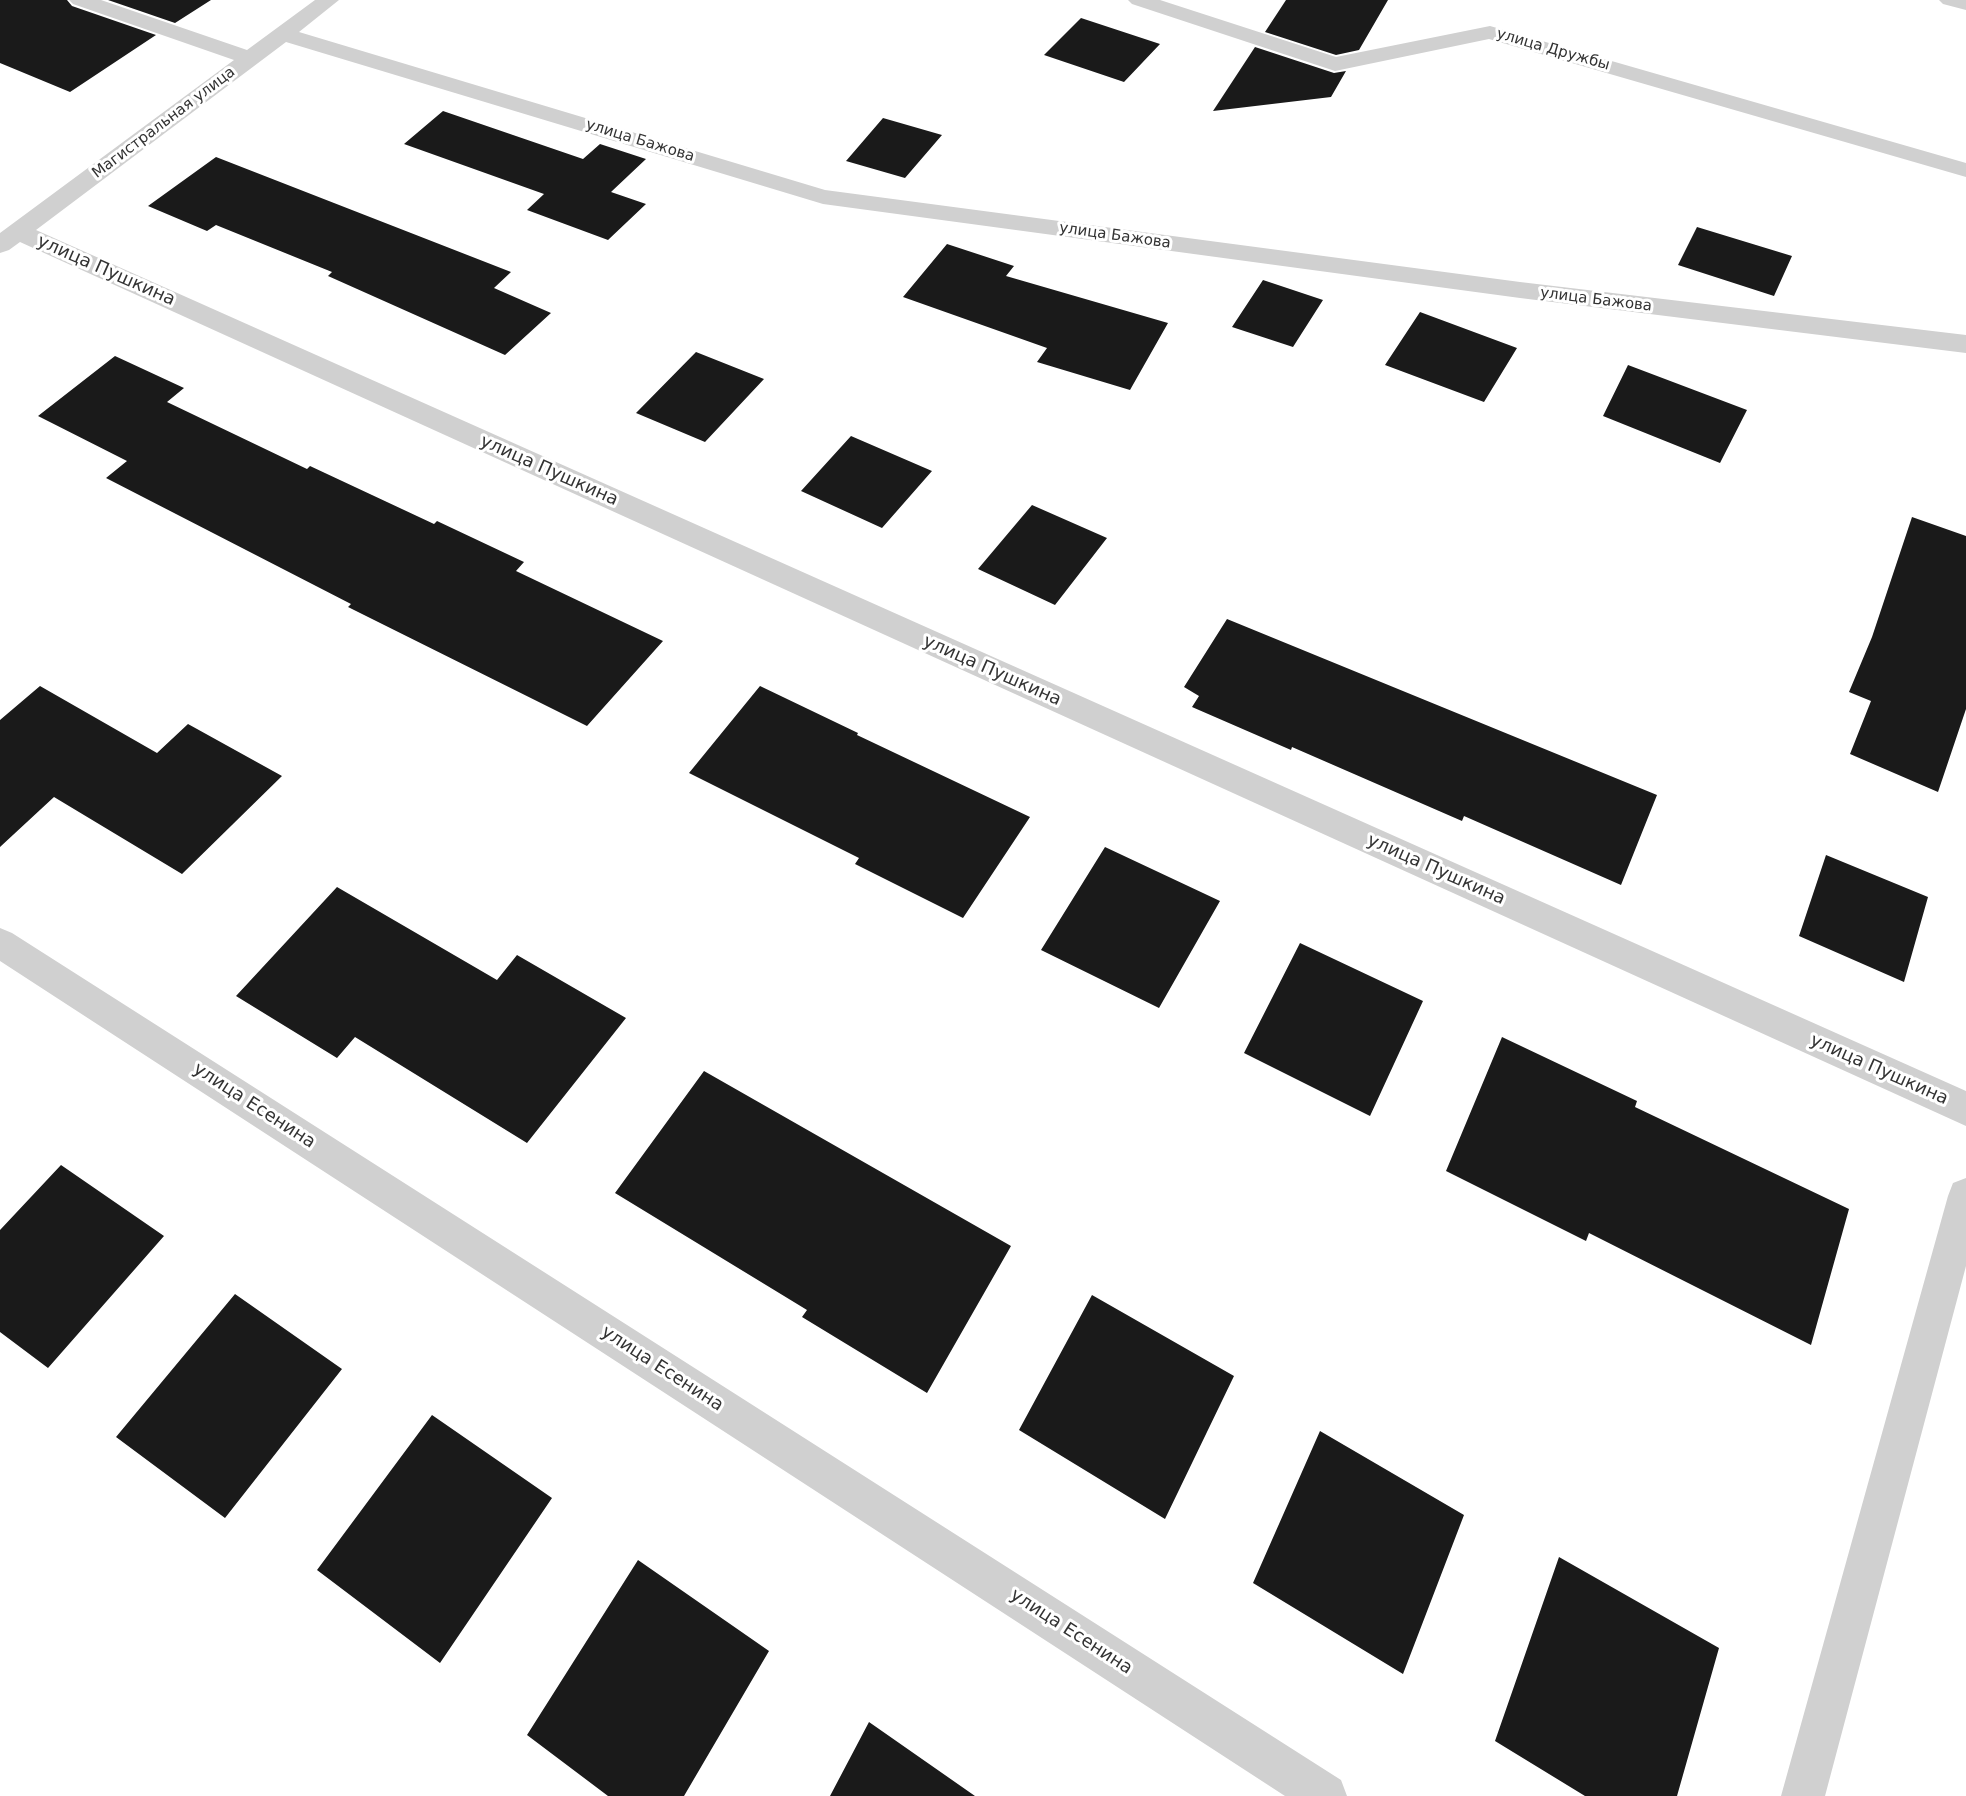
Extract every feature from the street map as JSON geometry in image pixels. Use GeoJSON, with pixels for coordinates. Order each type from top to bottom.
{"type":"FeatureCollection","features":[{"type":"Feature","properties":{"kind":"street"},"geometry":{"type":"LineString","coordinates":[[80,0],[250,58]]}},
{"type":"Feature","properties":{"kind":"street","name":"Магистральная улица"},"geometry":{"type":"LineString","coordinates":[[9,239],[328,0]]}},
{"type":"Feature","properties":{"kind":"street","name":"улица Дружбы"},"geometry":{"type":"LineString","coordinates":[[1139,0],[1335,64],[1490,32],[1966,170]]}},
{"type":"Feature","properties":{"kind":"street"},"geometry":{"type":"LineString","coordinates":[[1950,0],[1966,4]]}},
{"type":"Feature","properties":{"kind":"street","name":"улица Бажова"},"geometry":{"type":"LineString","coordinates":[[283,34],[823,197],[1520,290],[1966,344]]}},
{"type":"Feature","properties":{"kind":"street","name":"улица Пушкина"},"geometry":{"type":"LineString","coordinates":[[9,239],[1966,1109]]}},
{"type":"Feature","properties":{"kind":"street","name":"улица Есенина"},"geometry":{"type":"LineString","coordinates":[[0,943],[1325,1796]]}},
{"type":"Feature","properties":{"kind":"street"},"geometry":{"type":"LineString","coordinates":[[1803,1796],[1966,1196]]}},
{"type":"Feature","properties":{"kind":"building"},"geometry":{"type":"Polygon","coordinates":[[[0,0],[67,0],[72,6],[156,35],[70,92],[0,63],[0,0]]]}},
{"type":"Feature","properties":{"kind":"building"},"geometry":{"type":"Polygon","coordinates":[[[108,0],[211,0],[175,23],[108,0]]]}},
{"type":"Feature","properties":{"kind":"building"},"geometry":{"type":"Polygon","coordinates":[[[1286,0],[1388,0],[1359,50],[1336,55],[1265,32],[1286,0]]]}},
{"type":"Feature","properties":{"kind":"building"},"geometry":{"type":"Polygon","coordinates":[[[1081,18],[1160,44],[1124,82],[1044,55],[1081,18]]]}},
{"type":"Feature","properties":{"kind":"building"},"geometry":{"type":"Polygon","coordinates":[[[1255,47],[1334,73],[1346,71],[1331,97],[1213,111],[1255,47]]]}},
{"type":"Feature","properties":{"kind":"building"},"geometry":{"type":"Polygon","coordinates":[[[443,111],[583,159],[600,144],[646,159],[611,192],[646,204],[608,240],[527,210],[544,194],[404,144],[443,111]]]}},
{"type":"Feature","properties":{"kind":"building"},"geometry":{"type":"Polygon","coordinates":[[[883,118],[942,135],[905,178],[846,161],[883,118]]]}},
{"type":"Feature","properties":{"kind":"building"},"geometry":{"type":"Polygon","coordinates":[[[216,157],[511,272],[494,288],[551,313],[505,355],[328,276],[332,272],[216,225],[207,231],[148,206],[216,157]]]}},
{"type":"Feature","properties":{"kind":"building"},"geometry":{"type":"Polygon","coordinates":[[[1697,227],[1792,256],[1774,296],[1678,265],[1697,227]]]}},
{"type":"Feature","properties":{"kind":"building"},"geometry":{"type":"Polygon","coordinates":[[[947,244],[1014,266],[1006,276],[1168,323],[1130,390],[1037,362],[1047,348],[903,297],[947,244]]]}},
{"type":"Feature","properties":{"kind":"building"},"geometry":{"type":"Polygon","coordinates":[[[1263,280],[1323,300],[1293,347],[1232,327],[1263,280]]]}},
{"type":"Feature","properties":{"kind":"building"},"geometry":{"type":"Polygon","coordinates":[[[1420,312],[1517,348],[1484,402],[1385,365],[1420,312]]]}},
{"type":"Feature","properties":{"kind":"building"},"geometry":{"type":"Polygon","coordinates":[[[696,352],[764,379],[705,442],[636,413],[696,352]]]}},
{"type":"Feature","properties":{"kind":"building"},"geometry":{"type":"Polygon","coordinates":[[[115,356],[184,388],[167,402],[307,469],[310,466],[434,524],[437,521],[524,562],[516,571],[663,641],[587,726],[348,607],[351,604],[106,478],[127,461],[38,416],[115,356]]]}},
{"type":"Feature","properties":{"kind":"building"},"geometry":{"type":"Polygon","coordinates":[[[1628,365],[1747,410],[1720,463],[1603,416],[1628,365]]]}},
{"type":"Feature","properties":{"kind":"building"},"geometry":{"type":"Polygon","coordinates":[[[851,436],[932,471],[882,528],[801,491],[851,436]]]}},
{"type":"Feature","properties":{"kind":"building"},"geometry":{"type":"Polygon","coordinates":[[[1032,505],[1107,538],[1055,605],[978,569],[1032,505]]]}},
{"type":"Feature","properties":{"kind":"building"},"geometry":{"type":"Polygon","coordinates":[[[1912,517],[1966,536],[1966,709],[1938,792],[1850,754],[1871,701],[1849,692],[1872,637],[1912,517]]]}},
{"type":"Feature","properties":{"kind":"building"},"geometry":{"type":"Polygon","coordinates":[[[1227,619],[1657,795],[1621,885],[1464,816],[1462,821],[1292,747],[1291,750],[1192,707],[1199,696],[1184,687],[1227,619]]]}},
{"type":"Feature","properties":{"kind":"building"},"geometry":{"type":"Polygon","coordinates":[[[40,686],[157,753],[188,724],[282,776],[182,874],[54,797],[0,847],[0,720],[40,686]]]}},
{"type":"Feature","properties":{"kind":"building"},"geometry":{"type":"Polygon","coordinates":[[[760,686],[1030,817],[963,918],[855,864],[859,858],[689,773],[760,686]]]}},
{"type":"Feature","properties":{"kind":"building"},"geometry":{"type":"Polygon","coordinates":[[[1105,847],[1220,901],[1159,1008],[1041,950],[1105,847]]]}},
{"type":"Feature","properties":{"kind":"building"},"geometry":{"type":"Polygon","coordinates":[[[1826,855],[1928,897],[1904,982],[1799,936],[1826,855]]]}},
{"type":"Feature","properties":{"kind":"building"},"geometry":{"type":"Polygon","coordinates":[[[337,887],[497,980],[517,955],[626,1018],[527,1143],[355,1037],[337,1058],[236,996],[337,887]]]}},
{"type":"Feature","properties":{"kind":"building"},"geometry":{"type":"Polygon","coordinates":[[[1300,943],[1423,1001],[1370,1116],[1244,1053],[1300,943]]]}},
{"type":"Feature","properties":{"kind":"building"},"geometry":{"type":"Polygon","coordinates":[[[1502,1037],[1637,1101],[1635,1107],[1849,1209],[1811,1345],[1589,1233],[1586,1241],[1446,1171],[1502,1037]]]}},
{"type":"Feature","properties":{"kind":"building"},"geometry":{"type":"Polygon","coordinates":[[[704,1071],[1011,1246],[927,1393],[802,1317],[807,1310],[615,1193],[704,1071]]]}},
{"type":"Feature","properties":{"kind":"building"},"geometry":{"type":"Polygon","coordinates":[[[61,1165],[164,1236],[48,1368],[0,1332],[0,1230],[61,1165]]]}},
{"type":"Feature","properties":{"kind":"building"},"geometry":{"type":"Polygon","coordinates":[[[235,1294],[342,1369],[225,1518],[116,1437],[235,1294]]]}},
{"type":"Feature","properties":{"kind":"building"},"geometry":{"type":"Polygon","coordinates":[[[1092,1295],[1234,1376],[1165,1519],[1019,1430],[1092,1295]]]}},
{"type":"Feature","properties":{"kind":"building"},"geometry":{"type":"Polygon","coordinates":[[[432,1415],[552,1498],[440,1663],[317,1570],[432,1415]]]}},
{"type":"Feature","properties":{"kind":"building"},"geometry":{"type":"Polygon","coordinates":[[[1320,1431],[1464,1515],[1403,1674],[1253,1583],[1320,1431]]]}},
{"type":"Feature","properties":{"kind":"building"},"geometry":{"type":"Polygon","coordinates":[[[1559,1557],[1719,1648],[1677,1796],[1585,1796],[1495,1741],[1559,1557]]]}},
{"type":"Feature","properties":{"kind":"building"},"geometry":{"type":"Polygon","coordinates":[[[638,1560],[769,1651],[684,1796],[608,1796],[527,1735],[638,1560]]]}},
{"type":"Feature","properties":{"kind":"building"},"geometry":{"type":"Polygon","coordinates":[[[869,1722],[975,1796],[830,1796],[869,1722]]]}}]}
